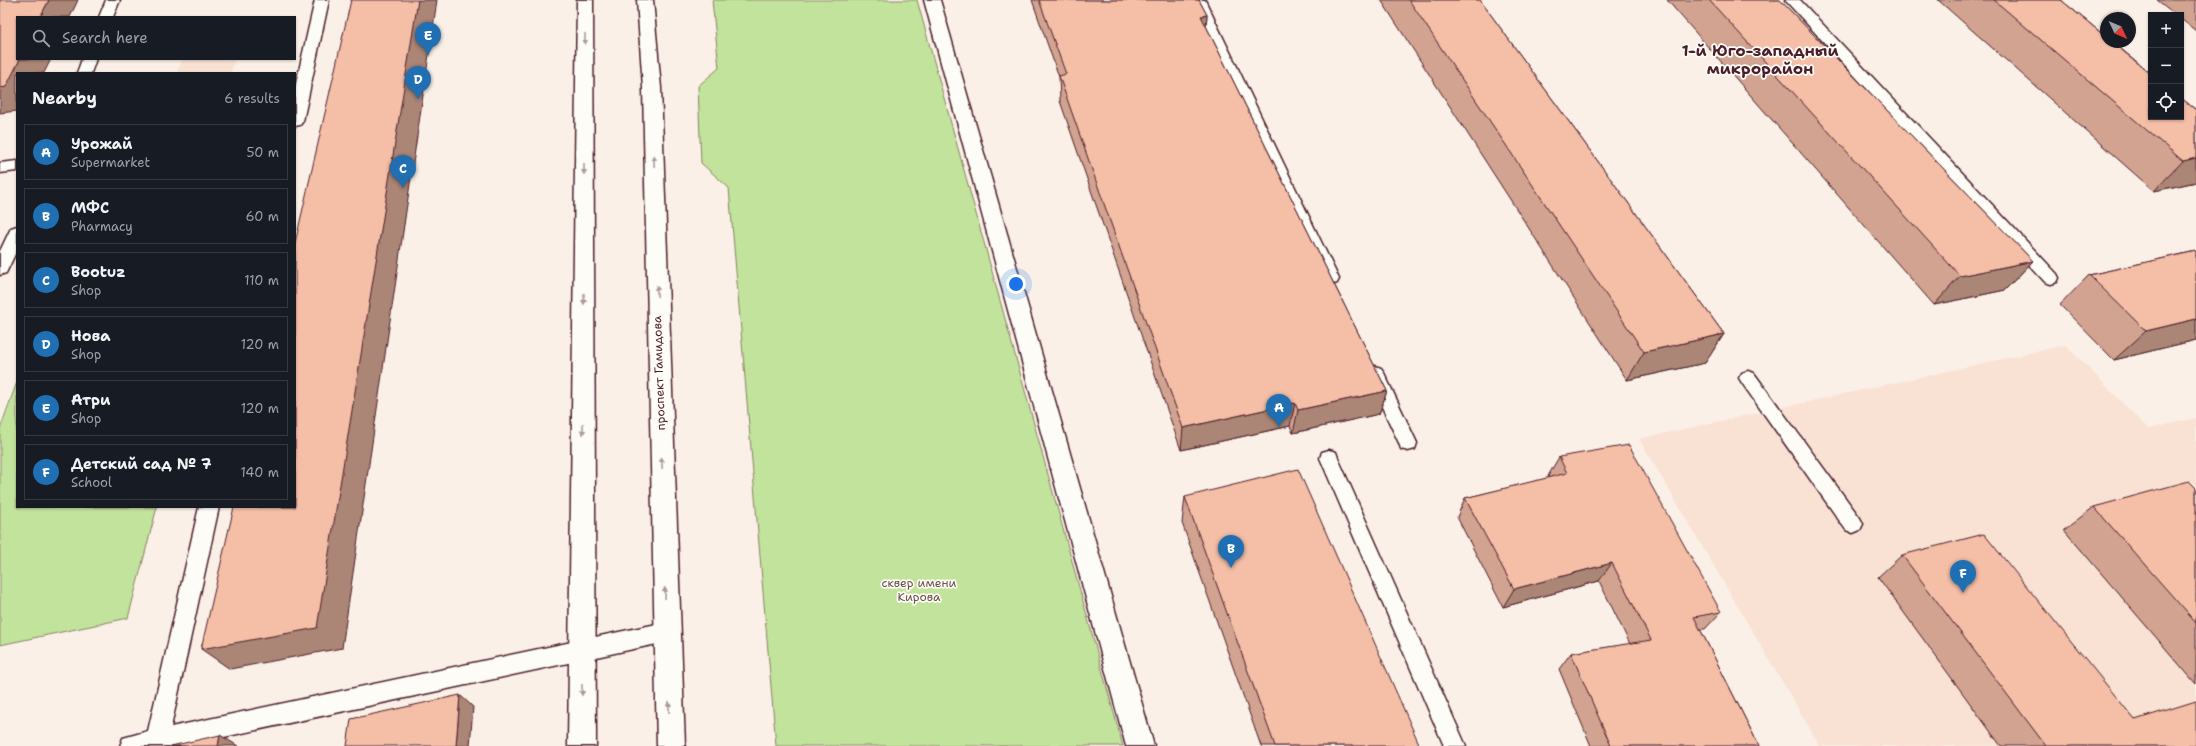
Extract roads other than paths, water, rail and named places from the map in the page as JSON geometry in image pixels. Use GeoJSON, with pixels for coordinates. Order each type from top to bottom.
{"type":"FeatureCollection","features":[{"type":"Feature","properties":{"kind":"main road"},"geometry":{"type":"LineString","coordinates":[[582,746],[585,0]]}},
{"type":"Feature","properties":{"kind":"main road","name":"проспект Гамидова"},"geometry":{"type":"LineString","coordinates":[[645,0],[652,88],[670,746]]}},
{"type":"Feature","properties":{"kind":"main road"},"geometry":{"type":"LineString","coordinates":[[932,0],[1140,746]]}},
{"type":"Feature","properties":{"kind":"lane"},"geometry":{"type":"LineString","coordinates":[[106,16],[112,0]]}},
{"type":"Feature","properties":{"kind":"lane"},"geometry":{"type":"LineString","coordinates":[[296,117],[322,0]]}},
{"type":"Feature","properties":{"kind":"lane"},"geometry":{"type":"LineString","coordinates":[[1198,0],[1337,292]]}},
{"type":"Feature","properties":{"kind":"lane"},"geometry":{"type":"LineString","coordinates":[[1792,0],[2051,278]]}},
{"type":"Feature","properties":{"kind":"lane"},"geometry":{"type":"LineString","coordinates":[[84,72],[89,60]]}},
{"type":"Feature","properties":{"kind":"lane"},"geometry":{"type":"LineString","coordinates":[[0,168],[16,166]]}},
{"type":"Feature","properties":{"kind":"lane"},"geometry":{"type":"LineString","coordinates":[[0,269],[16,234]]}},
{"type":"Feature","properties":{"kind":"lane"},"geometry":{"type":"LineString","coordinates":[[1368,357],[1408,443]]}},
{"type":"Feature","properties":{"kind":"lane"},"geometry":{"type":"LineString","coordinates":[[1748,378],[1853,524]]}},
{"type":"Feature","properties":{"kind":"lane"},"geometry":{"type":"LineString","coordinates":[[1328,458],[1455,746]]}},
{"type":"Feature","properties":{"kind":"lane"},"geometry":{"type":"LineString","coordinates":[[157,740],[209,508]]}},
{"type":"Feature","properties":{"kind":"lane"},"geometry":{"type":"LineString","coordinates":[[131,746],[666,632]]}},
{"type":"Feature","properties":{"kind":"place","name":"Атри"},"geometry":{"type":"Point","coordinates":[428,55]}},
{"type":"Feature","properties":{"kind":"place","name":"Нова"},"geometry":{"type":"Point","coordinates":[418,99]}},
{"type":"Feature","properties":{"kind":"place","name":"Bootuz"},"geometry":{"type":"Point","coordinates":[403,188]}},
{"type":"Feature","properties":{"kind":"place","name":"Урожай"},"geometry":{"type":"Point","coordinates":[1279,427]}},
{"type":"Feature","properties":{"kind":"place","name":"МФС"},"geometry":{"type":"Point","coordinates":[1231,568]}},
{"type":"Feature","properties":{"kind":"place","name":"Детский сад № 7"},"geometry":{"type":"Point","coordinates":[1963,593]}},
{"type":"Feature","properties":{"kind":"district","name":"1-й Юго-западный микрорайон"},"geometry":{"type":"Point","coordinates":[1760,59]}},
{"type":"Feature","properties":{"kind":"park label","name":"сквер имени Кирова"},"geometry":{"type":"Point","coordinates":[919,590]}}]}
